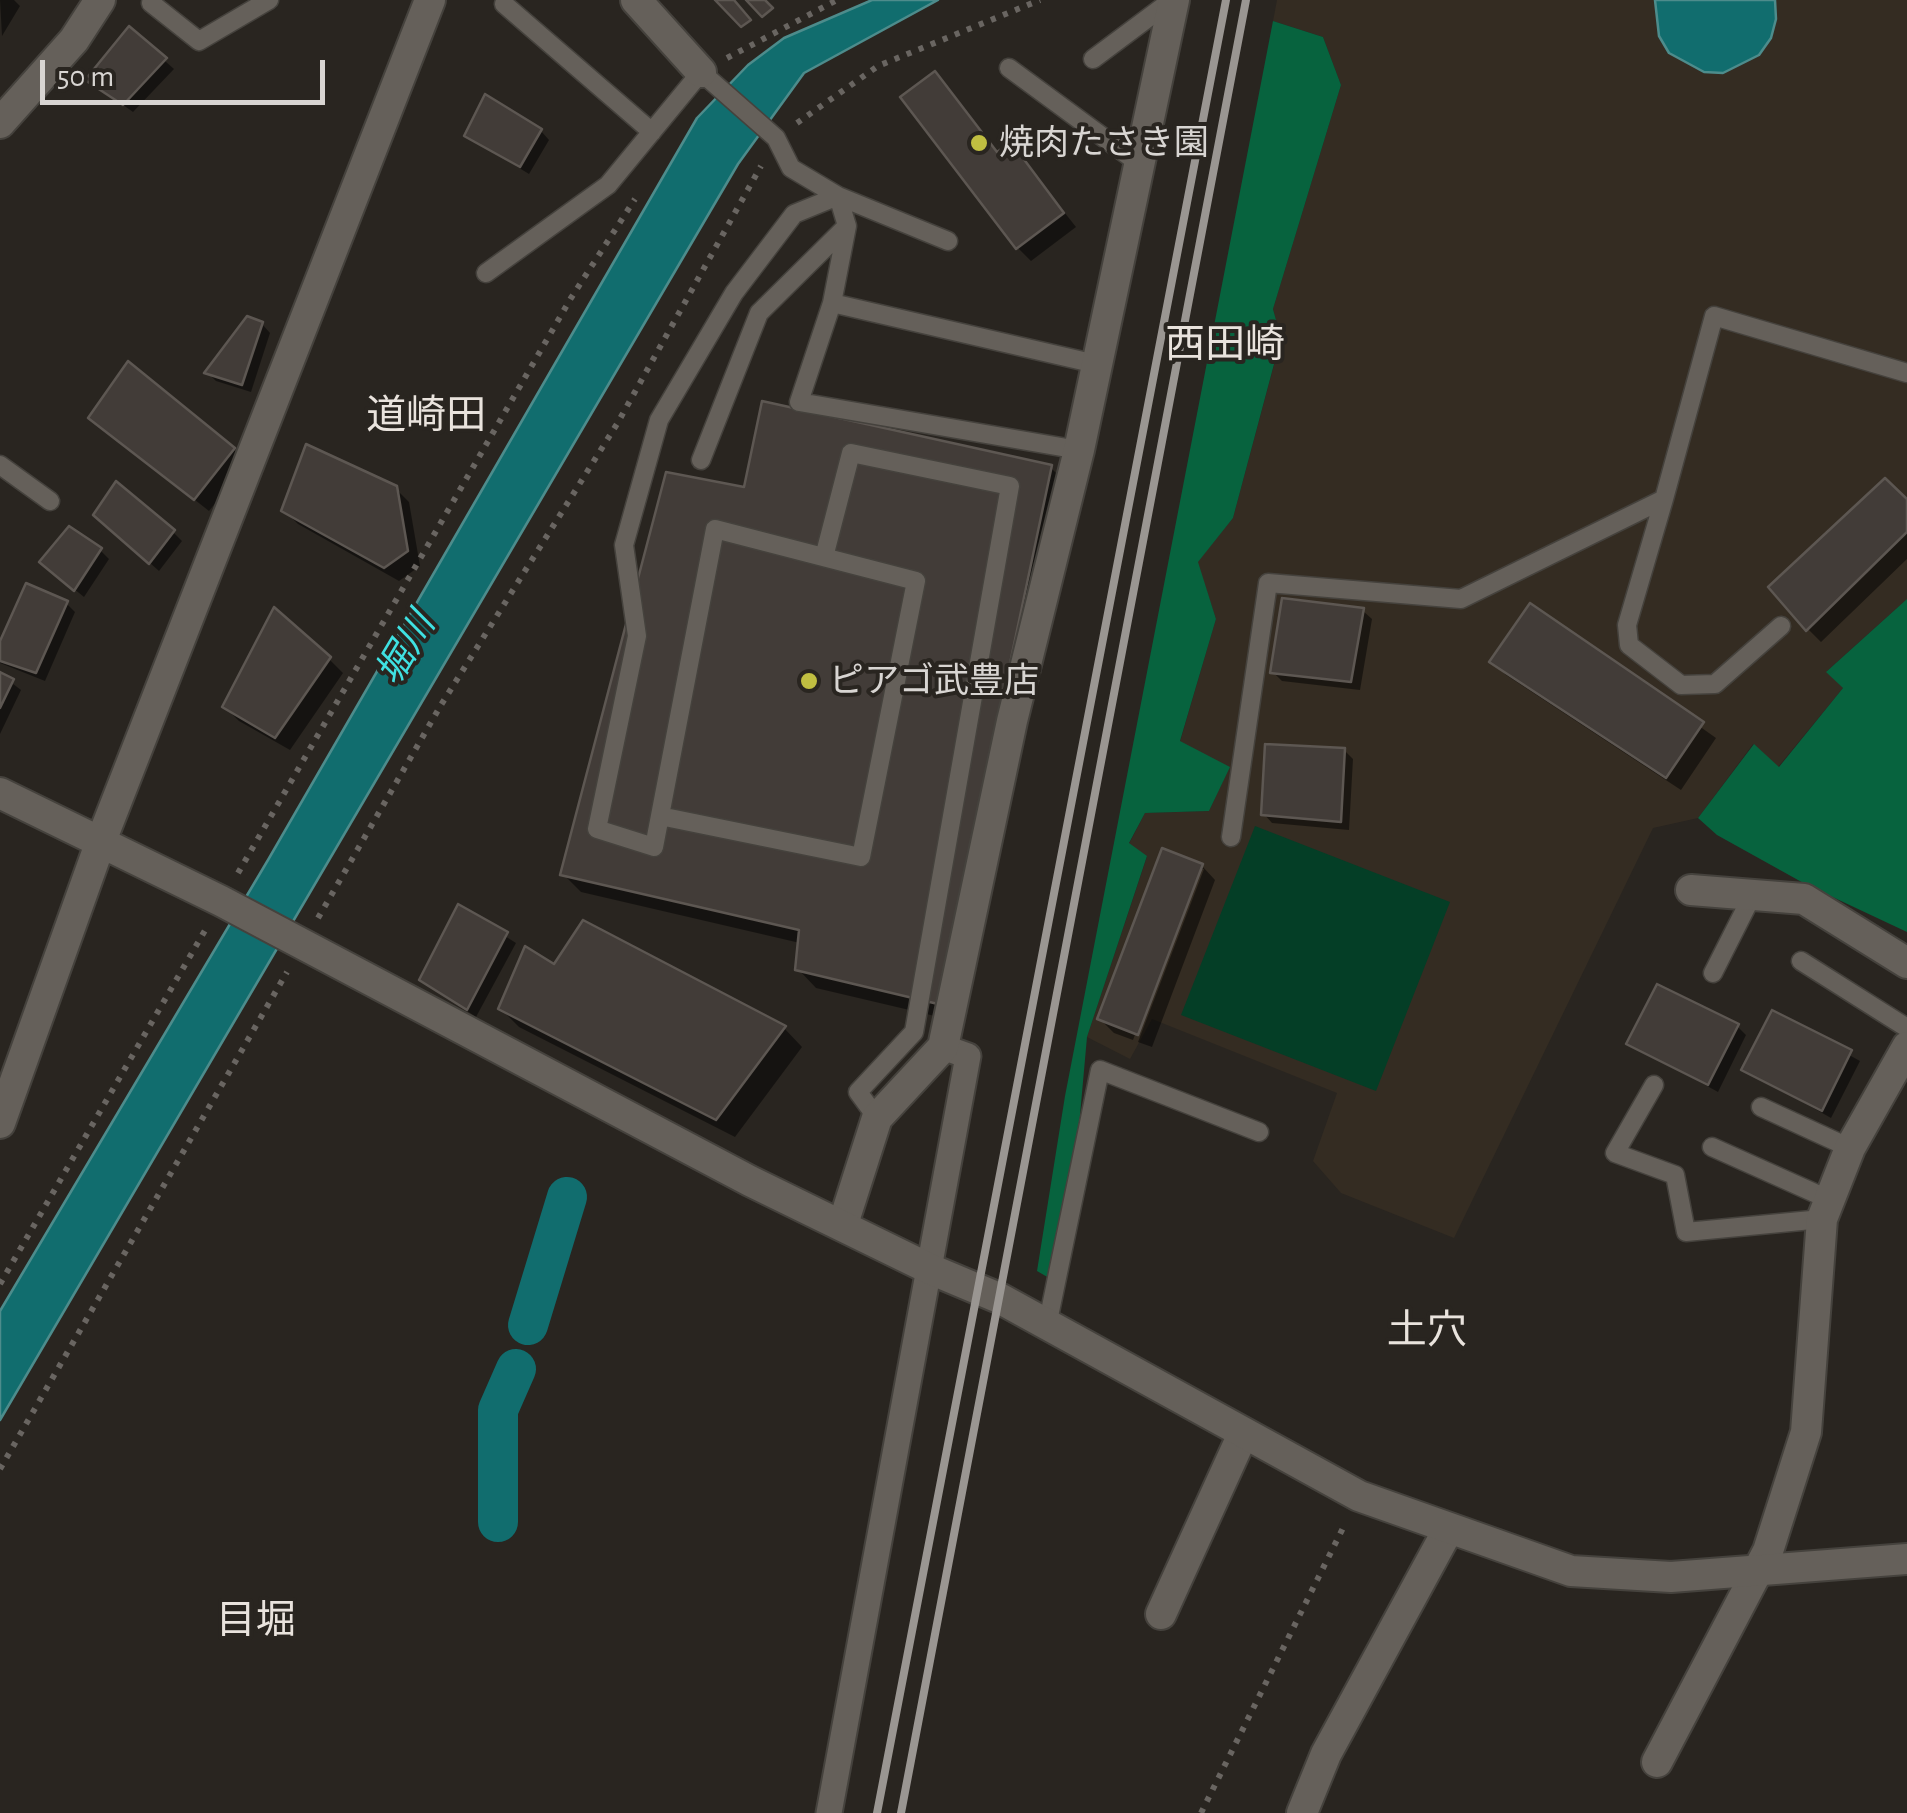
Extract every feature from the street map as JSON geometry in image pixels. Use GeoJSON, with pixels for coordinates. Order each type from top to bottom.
{"type":"FeatureCollection","features":[{"type":"Feature","properties":{"kind":"street"},"geometry":{"type":"LineString","coordinates":[[0,122],[74,40],[100,0]]}},
{"type":"Feature","properties":{"kind":"street"},"geometry":{"type":"LineString","coordinates":[[0,1123],[101,841],[430,0]]}},
{"type":"Feature","properties":{"kind":"street"},"geometry":{"type":"LineString","coordinates":[[636,0],[702,72]]}},
{"type":"Feature","properties":{"kind":"street"},"geometry":{"type":"LineString","coordinates":[[843,1224],[877,1118],[943,1047],[1012,721],[1078,450],[1141,165],[1173,0]]}},
{"type":"Feature","properties":{"kind":"street"},"geometry":{"type":"LineString","coordinates":[[0,793],[221,901],[750,1181],[930,1270],[999,1298],[1358,1496],[1570,1571],[1671,1576],[1907,1560]]}},
{"type":"Feature","properties":{"kind":"street"},"geometry":{"type":"LineString","coordinates":[[1691,890],[1804,899],[1907,963]]}},
{"type":"Feature","properties":{"kind":"street"},"geometry":{"type":"LineString","coordinates":[[829,1813],[968,1056],[943,1047]]}},
{"type":"Feature","properties":{"kind":"street"},"geometry":{"type":"LineString","coordinates":[[1657,1762],[1758,1569],[1806,1432],[1825,1209],[1850,1148],[1907,1047]]}},
{"type":"Feature","properties":{"kind":"street"},"geometry":{"type":"LineString","coordinates":[[1161,1614],[1243,1434]]}},
{"type":"Feature","properties":{"kind":"street"},"geometry":{"type":"LineString","coordinates":[[1302,1813],[1326,1754],[1448,1530]]}},
{"type":"Feature","properties":{"kind":"lane"},"geometry":{"type":"LineString","coordinates":[[153,0],[151,3],[199,41],[269,0]]}},
{"type":"Feature","properties":{"kind":"lane"},"geometry":{"type":"LineString","coordinates":[[1094,59],[1173,0]]}},
{"type":"Feature","properties":{"kind":"lane"},"geometry":{"type":"LineString","coordinates":[[504,4],[652,132]]}},
{"type":"Feature","properties":{"kind":"lane"},"geometry":{"type":"LineString","coordinates":[[1009,68],[1141,165]]}},
{"type":"Feature","properties":{"kind":"lane"},"geometry":{"type":"LineString","coordinates":[[486,273],[608,185],[702,72],[776,138],[791,168],[838,196],[948,241]]}},
{"type":"Feature","properties":{"kind":"lane"},"geometry":{"type":"LineString","coordinates":[[838,196],[847,226],[832,303],[799,402],[1078,450]]}},
{"type":"Feature","properties":{"kind":"lane"},"geometry":{"type":"LineString","coordinates":[[660,816],[861,857],[916,581],[715,529],[660,816],[654,848],[597,829],[636,636],[624,544],[659,420],[734,293],[794,214],[838,196]]}},
{"type":"Feature","properties":{"kind":"lane"},"geometry":{"type":"LineString","coordinates":[[702,460],[759,313],[847,226]]}},
{"type":"Feature","properties":{"kind":"lane"},"geometry":{"type":"LineString","coordinates":[[832,303],[1096,364]]}},
{"type":"Feature","properties":{"kind":"lane"},"geometry":{"type":"LineString","coordinates":[[1781,626],[1715,684],[1681,685],[1629,645],[1628,625],[1714,316],[1907,373]]}},
{"type":"Feature","properties":{"kind":"lane"},"geometry":{"type":"LineString","coordinates":[[824,557],[851,452],[1010,486],[914,1032],[858,1092],[877,1118]]}},
{"type":"Feature","properties":{"kind":"lane"},"geometry":{"type":"LineString","coordinates":[[0,465],[50,501]]}},
{"type":"Feature","properties":{"kind":"lane"},"geometry":{"type":"LineString","coordinates":[[1231,837],[1268,583],[1461,600],[1664,499]]}},
{"type":"Feature","properties":{"kind":"lane"},"geometry":{"type":"LineString","coordinates":[[1713,973],[1753,894]]}},
{"type":"Feature","properties":{"kind":"lane"},"geometry":{"type":"LineString","coordinates":[[1801,961],[1907,1028]]}},
{"type":"Feature","properties":{"kind":"lane"},"geometry":{"type":"LineString","coordinates":[[1047,1326],[1100,1070],[1260,1132]]}},
{"type":"Feature","properties":{"kind":"lane"},"geometry":{"type":"LineString","coordinates":[[1654,1085],[1614,1152],[1675,1175],[1686,1232],[1825,1209]]}},
{"type":"Feature","properties":{"kind":"lane"},"geometry":{"type":"LineString","coordinates":[[1760,1108],[1850,1148]]}},
{"type":"Feature","properties":{"kind":"lane"},"geometry":{"type":"LineString","coordinates":[[1712,1147],[1825,1209]]}},
{"type":"Feature","properties":{"kind":"path"},"geometry":{"type":"LineString","coordinates":[[702,72],[836,0]]}},
{"type":"Feature","properties":{"kind":"path"},"geometry":{"type":"LineString","coordinates":[[0,1469],[441,705],[616,424],[776,138],[878,66],[1040,0]]}},
{"type":"Feature","properties":{"kind":"path"},"geometry":{"type":"LineString","coordinates":[[0,1284],[571,298],[620,229],[638,194]]}},
{"type":"Feature","properties":{"kind":"path"},"geometry":{"type":"LineString","coordinates":[[1201,1813],[1358,1496]]}},
{"type":"Feature","properties":{"kind":"shaded area"},"geometry":{"type":"Polygon","coordinates":[[[1277,0],[1907,0],[1907,599],[1827,671],[1843,688],[1778,767],[1753,744],[1698,818],[1653,828],[1454,1238],[1341,1193],[1313,1161],[1337,1093],[1152,1019],[1130,1059],[1087,1037],[1147,857],[1129,844],[1145,813],[1209,811],[1229,768],[1180,742],[1216,619],[1197,562],[1233,518],[1281,339],[1273,309],[1341,85],[1323,37],[1273,21],[1277,0]]]}},
{"type":"Feature","properties":{"kind":"green space"},"geometry":{"type":"Polygon","coordinates":[[[1273,21],[1323,37],[1341,85],[1273,309],[1281,338],[1233,518],[1198,562],[1216,619],[1180,741],[1230,767],[1209,811],[1145,813],[1129,843],[1147,856],[1087,1037],[1070,1227],[1056,1282],[1037,1271],[1065,1096],[1273,21]]]}},
{"type":"Feature","properties":{"kind":"green space"},"geometry":{"type":"Polygon","coordinates":[[[1907,599],[1907,932],[1807,885],[1717,835],[1698,818],[1754,744],[1779,767],[1843,688],[1826,672],[1907,599]]]}},
{"type":"Feature","properties":{"kind":"green space"},"geometry":{"type":"Polygon","coordinates":[[[1255,826],[1450,902],[1376,1091],[1181,1015],[1255,826]]]}},
{"type":"Feature","properties":{"kind":"water","name":"堀川"},"geometry":{"type":"Polygon","coordinates":[[[872,0],[938,0],[804,73],[738,164],[0,1420],[0,1311],[268,860],[697,118],[748,65],[784,38],[872,0]]]}},
{"type":"Feature","properties":{"kind":"water"},"geometry":{"type":"Polygon","coordinates":[[[1655,0],[1775,0],[1776,19],[1771,38],[1759,55],[1723,73],[1704,72],[1669,53],[1659,36],[1655,0]]]}},
{"type":"Feature","properties":{"kind":"building"},"geometry":{"type":"Polygon","coordinates":[[[715,0],[734,0],[751,20],[741,27],[715,0]]]}},
{"type":"Feature","properties":{"kind":"building"},"geometry":{"type":"Polygon","coordinates":[[[746,0],[765,0],[773,8],[762,17],[746,0]]]}},
{"type":"Feature","properties":{"kind":"building"},"geometry":{"type":"Polygon","coordinates":[[[129,26],[167,58],[123,105],[85,80],[129,26]]]}},
{"type":"Feature","properties":{"kind":"building"},"geometry":{"type":"Polygon","coordinates":[[[935,71],[997,152],[1011,142],[1064,213],[1016,249],[900,97],[935,71]]]}},
{"type":"Feature","properties":{"kind":"building"},"geometry":{"type":"Polygon","coordinates":[[[485,94],[542,129],[520,167],[464,136],[485,94]]]}},
{"type":"Feature","properties":{"kind":"building"},"geometry":{"type":"Polygon","coordinates":[[[247,316],[263,322],[242,385],[204,373],[247,316]]]}},
{"type":"Feature","properties":{"kind":"building"},"geometry":{"type":"Polygon","coordinates":[[[128,361],[235,448],[194,500],[88,418],[128,361]]]}},
{"type":"Feature","properties":{"kind":"building","name":"ピアゴ武豊店"},"geometry":{"type":"Polygon","coordinates":[[[762,401],[1052,465],[938,1004],[795,970],[799,930],[560,875],[666,472],[744,487],[762,401]]]}},
{"type":"Feature","properties":{"kind":"building"},"geometry":{"type":"Polygon","coordinates":[[[306,444],[397,486],[408,551],[384,568],[281,511],[306,444]]]}},
{"type":"Feature","properties":{"kind":"building"},"geometry":{"type":"Polygon","coordinates":[[[1885,478],[1907,499],[1907,532],[1806,631],[1768,587],[1885,478]]]}},
{"type":"Feature","properties":{"kind":"building"},"geometry":{"type":"Polygon","coordinates":[[[116,481],[175,530],[149,564],[93,515],[116,481]]]}},
{"type":"Feature","properties":{"kind":"building"},"geometry":{"type":"Polygon","coordinates":[[[69,526],[102,548],[74,591],[39,562],[69,526]]]}},
{"type":"Feature","properties":{"kind":"building"},"geometry":{"type":"Polygon","coordinates":[[[26,583],[68,601],[36,673],[0,661],[0,641],[26,583]]]}},
{"type":"Feature","properties":{"kind":"building"},"geometry":{"type":"Polygon","coordinates":[[[1282,598],[1364,608],[1351,682],[1270,673],[1282,598]]]}},
{"type":"Feature","properties":{"kind":"building"},"geometry":{"type":"Polygon","coordinates":[[[1530,603],[1704,722],[1666,778],[1489,662],[1530,603]]]}},
{"type":"Feature","properties":{"kind":"building"},"geometry":{"type":"Polygon","coordinates":[[[274,607],[331,657],[275,738],[222,707],[274,607]]]}},
{"type":"Feature","properties":{"kind":"building"},"geometry":{"type":"Polygon","coordinates":[[[0,672],[14,679],[0,708],[0,672]]]}},
{"type":"Feature","properties":{"kind":"building"},"geometry":{"type":"Polygon","coordinates":[[[1265,744],[1345,748],[1341,822],[1261,815],[1265,744]]]}},
{"type":"Feature","properties":{"kind":"building"},"geometry":{"type":"Polygon","coordinates":[[[1162,848],[1203,864],[1138,1035],[1097,1019],[1162,848]]]}},
{"type":"Feature","properties":{"kind":"building"},"geometry":{"type":"Polygon","coordinates":[[[458,904],[508,932],[467,1010],[419,980],[458,904]]]}},
{"type":"Feature","properties":{"kind":"building"},"geometry":{"type":"Polygon","coordinates":[[[583,920],[786,1026],[716,1120],[498,1009],[525,946],[554,964],[583,920]]]}},
{"type":"Feature","properties":{"kind":"building"},"geometry":{"type":"Polygon","coordinates":[[[1657,984],[1739,1024],[1708,1085],[1626,1044],[1657,984]]]}},
{"type":"Feature","properties":{"kind":"building"},"geometry":{"type":"Polygon","coordinates":[[[1772,1010],[1852,1050],[1822,1111],[1741,1070],[1772,1010]]]}},
{"type":"Feature","properties":{"kind":"waterway"},"geometry":{"type":"LineString","coordinates":[[528,1325],[567,1197]]}},
{"type":"Feature","properties":{"kind":"waterway"},"geometry":{"type":"LineString","coordinates":[[498,1522],[498,1410],[516,1369]]}},
{"type":"Feature","properties":{"kind":"railway"},"geometry":{"type":"LineString","coordinates":[[877,1813],[1226,0]]}},
{"type":"Feature","properties":{"kind":"railway"},"geometry":{"type":"LineString","coordinates":[[901,1813],[1246,0]]}},
{"type":"Feature","properties":{"kind":"place","name":"焼肉たさき園"},"geometry":{"type":"Point","coordinates":[979,143]}},
{"type":"Feature","properties":{"kind":"place","name":"ピアゴ武豊店"},"geometry":{"type":"Point","coordinates":[809,681]}},
{"type":"Feature","properties":{"kind":"district","name":"西田崎"},"geometry":{"type":"Point","coordinates":[1225,345]}},
{"type":"Feature","properties":{"kind":"district","name":"道崎田"},"geometry":{"type":"Point","coordinates":[426,416]}},
{"type":"Feature","properties":{"kind":"district","name":"土穴"},"geometry":{"type":"Point","coordinates":[1427,1331]}},
{"type":"Feature","properties":{"kind":"district","name":"目堀"},"geometry":{"type":"Point","coordinates":[256,1621]}}]}
